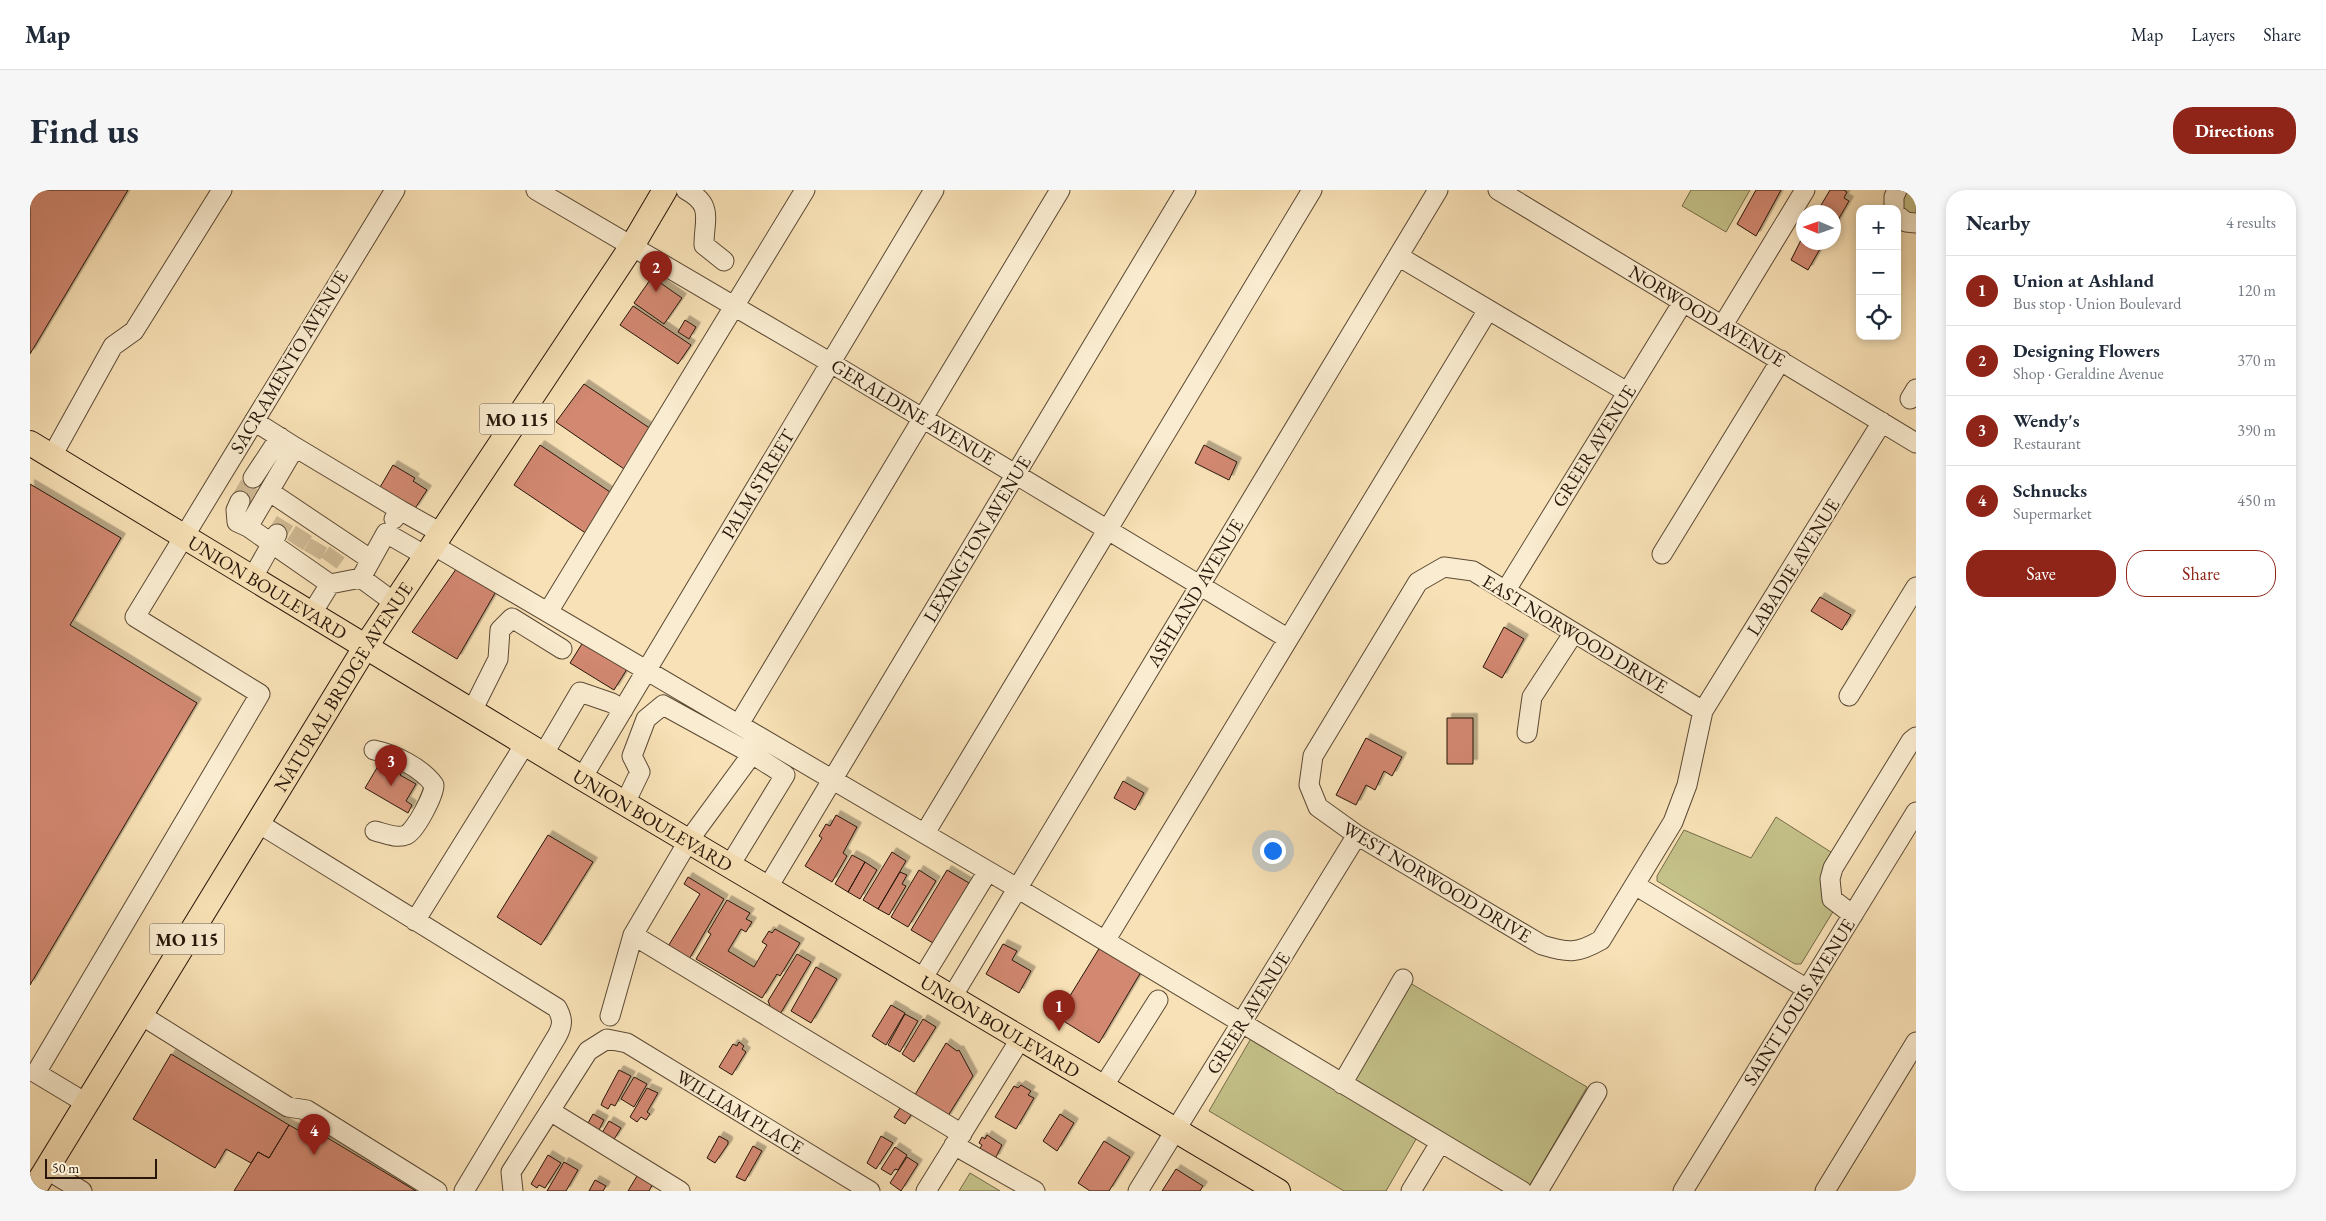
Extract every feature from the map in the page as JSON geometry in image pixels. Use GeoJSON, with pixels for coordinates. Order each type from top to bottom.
{"type":"FeatureCollection","features":[{"type":"Feature","properties":{"kind":"main road","name":"NATURAL BRIDGE AVENUE"},"geometry":{"type":"LineString","coordinates":[[33,1191],[366,646],[632,246],[665,190]]}},
{"type":"Feature","properties":{"kind":"main road","name":"UNION BOULEVARD"},"geometry":{"type":"LineString","coordinates":[[30,443],[582,778],[1278,1191]]}},
{"type":"Feature","properties":{"kind":"street"},"geometry":{"type":"LineString","coordinates":[[52,456],[113,346],[134,331],[222,190]]}},
{"type":"Feature","properties":{"kind":"street","name":"SACRAMENTO AVENUE"},"geometry":{"type":"LineString","coordinates":[[86,1103],[36,1074],[260,694],[135,617],[395,190]]}},
{"type":"Feature","properties":{"kind":"street","name":"GERALDINE AVENUE"},"geometry":{"type":"LineString","coordinates":[[536,190],[831,363],[1287,638]]}},
{"type":"Feature","properties":{"kind":"street"},"geometry":{"type":"LineString","coordinates":[[686,190],[697,196],[706,212],[704,245],[724,261]]}},
{"type":"Feature","properties":{"kind":"street"},"geometry":{"type":"LineString","coordinates":[[548,612],[805,190]]}},
{"type":"Feature","properties":{"kind":"street","name":"PALM STREET"},"geometry":{"type":"LineString","coordinates":[[582,778],[934,190]]}},
{"type":"Feature","properties":{"kind":"street"},"geometry":{"type":"LineString","coordinates":[[739,724],[1060,190]]}},
{"type":"Feature","properties":{"kind":"street","name":"LEXINGTON AVENUE"},"geometry":{"type":"LineString","coordinates":[[768,887],[1186,190]]}},
{"type":"Feature","properties":{"kind":"street"},"geometry":{"type":"LineString","coordinates":[[925,834],[1312,190]]}},
{"type":"Feature","properties":{"kind":"street","name":"ASHLAND AVENUE"},"geometry":{"type":"LineString","coordinates":[[952,997],[1438,190]]}},
{"type":"Feature","properties":{"kind":"street","name":"NORWOOD AVENUE"},"geometry":{"type":"LineString","coordinates":[[1498,190],[1916,443]]}},
{"type":"Feature","properties":{"kind":"street"},"geometry":{"type":"LineString","coordinates":[[1723,325],[1805,190]]}},
{"type":"Feature","properties":{"kind":"street"},"geometry":{"type":"LineString","coordinates":[[1901,218],[1906,222],[1916,224]]}},
{"type":"Feature","properties":{"kind":"street"},"geometry":{"type":"LineString","coordinates":[[1398,256],[1627,392]]}},
{"type":"Feature","properties":{"kind":"street","name":"GREER AVENUE"},"geometry":{"type":"LineString","coordinates":[[1506,590],[1683,302]]}},
{"type":"Feature","properties":{"kind":"street"},"geometry":{"type":"LineString","coordinates":[[1105,941],[1287,638],[1488,310]]}},
{"type":"Feature","properties":{"kind":"street"},"geometry":{"type":"LineString","coordinates":[[1662,554],[1781,360]]}},
{"type":"Feature","properties":{"kind":"street"},"geometry":{"type":"LineString","coordinates":[[254,421],[400,510],[433,545]]}},
{"type":"Feature","properties":{"kind":"street","name":"LABADIE AVENUE"},"geometry":{"type":"LineString","coordinates":[[1583,950],[1601,940],[1673,822],[1687,785],[1703,711],[1882,422]]}},
{"type":"Feature","properties":{"kind":"street"},"geometry":{"type":"LineString","coordinates":[[253,478],[287,442]]}},
{"type":"Feature","properties":{"kind":"street"},"geometry":{"type":"LineString","coordinates":[[248,527],[270,492],[287,442]]}},
{"type":"Feature","properties":{"kind":"street"},"geometry":{"type":"LineString","coordinates":[[270,492],[282,526],[325,557],[370,559]]}},
{"type":"Feature","properties":{"kind":"street"},"geometry":{"type":"LineString","coordinates":[[240,501],[235,519],[237,522],[248,527],[282,526],[325,557],[361,578],[395,603]]}},
{"type":"Feature","properties":{"kind":"street"},"geometry":{"type":"LineString","coordinates":[[361,578],[370,559],[400,510]]}},
{"type":"Feature","properties":{"kind":"street"},"geometry":{"type":"LineString","coordinates":[[253,577],[282,526]]}},
{"type":"Feature","properties":{"kind":"street"},"geometry":{"type":"LineString","coordinates":[[386,533],[433,545],[1018,888],[1522,1191]]}},
{"type":"Feature","properties":{"kind":"street"},"geometry":{"type":"LineString","coordinates":[[312,613],[325,557]]}},
{"type":"Feature","properties":{"kind":"street","name":"EAST NORWOOD DRIVE"},"geometry":{"type":"LineString","coordinates":[[1309,785],[1313,756],[1418,582],[1444,567],[1473,571],[1506,590],[1573,634],[1703,711]]}},
{"type":"Feature","properties":{"kind":"street"},"geometry":{"type":"LineString","coordinates":[[1849,696],[1916,587]]}},
{"type":"Feature","properties":{"kind":"street"},"geometry":{"type":"LineString","coordinates":[[472,711],[498,659],[500,630],[512,618],[562,649]]}},
{"type":"Feature","properties":{"kind":"street"},"geometry":{"type":"LineString","coordinates":[[1527,733],[1532,698],[1573,634]]}},
{"type":"Feature","properties":{"kind":"street"},"geometry":{"type":"LineString","coordinates":[[415,921],[534,749],[580,692],[612,703],[623,710]]}},
{"type":"Feature","properties":{"kind":"street"},"geometry":{"type":"LineString","coordinates":[[625,803],[640,772],[632,756],[646,719],[663,705],[752,754],[785,775],[730,865]]}},
{"type":"Feature","properties":{"kind":"street"},"geometry":{"type":"LineString","coordinates":[[1852,915],[1832,899],[1830,889],[1833,868],[1911,741],[1916,737]]}},
{"type":"Feature","properties":{"kind":"street"},"geometry":{"type":"LineString","coordinates":[[374,750],[385,752],[423,774],[434,785],[434,793],[411,832],[400,836],[375,831]]}},
{"type":"Feature","properties":{"kind":"street"},"geometry":{"type":"LineString","coordinates":[[610,1016],[633,935],[689,840],[752,754]]}},
{"type":"Feature","properties":{"kind":"street","name":"WEST NORWOOD DRIVE"},"geometry":{"type":"LineString","coordinates":[[1309,785],[1318,808],[1357,835],[1542,945],[1561,951],[1583,950]]}},
{"type":"Feature","properties":{"kind":"street","name":"SAINT LOUIS AVENUE"},"geometry":{"type":"LineString","coordinates":[[1683,1191],[1916,812]]}},
{"type":"Feature","properties":{"kind":"street"},"geometry":{"type":"LineString","coordinates":[[258,824],[557,1008],[561,1015],[562,1025],[557,1036],[464,1191]]}},
{"type":"Feature","properties":{"kind":"street","name":"GREER AVENUE"},"geometry":{"type":"LineString","coordinates":[[1138,1191],[1357,835]]}},
{"type":"Feature","properties":{"kind":"street"},"geometry":{"type":"LineString","coordinates":[[922,979],[988,871]]}},
{"type":"Feature","properties":{"kind":"street"},"geometry":{"type":"LineString","coordinates":[[1635,885],[1807,989]]}},
{"type":"Feature","properties":{"kind":"street"},"geometry":{"type":"LineString","coordinates":[[633,935],[958,1140],[1035,1191]]}},
{"type":"Feature","properties":{"kind":"street"},"geometry":{"type":"LineString","coordinates":[[1342,1084],[1403,979]]}},
{"type":"Feature","properties":{"kind":"street"},"geometry":{"type":"LineString","coordinates":[[1103,1087],[1158,1000]]}},
{"type":"Feature","properties":{"kind":"street"},"geometry":{"type":"LineString","coordinates":[[141,1015],[288,1106],[307,1110],[437,1191]]}},
{"type":"Feature","properties":{"kind":"street"},"geometry":{"type":"LineString","coordinates":[[926,1191],[1021,1038]]}},
{"type":"Feature","properties":{"kind":"street","name":"WILLIAM PLACE"},"geometry":{"type":"LineString","coordinates":[[550,1111],[588,1051],[607,1040],[627,1043],[870,1191]]}},
{"type":"Feature","properties":{"kind":"street"},"geometry":{"type":"LineString","coordinates":[[1824,1191],[1916,1042]]}},
{"type":"Feature","properties":{"kind":"street"},"geometry":{"type":"LineString","coordinates":[[1538,1191],[1597,1092]]}},
{"type":"Feature","properties":{"kind":"street"},"geometry":{"type":"LineString","coordinates":[[513,1191],[511,1172],[550,1111],[680,1191]]}},
{"type":"Feature","properties":{"kind":"street"},"geometry":{"type":"LineString","coordinates":[[1411,1191],[1440,1143]]}},
{"type":"Feature","properties":{"kind":"street"},"geometry":{"type":"LineString","coordinates":[[46,1169],[82,1191]]}},
{"type":"Feature","properties":{"kind":"shaded area"},"geometry":{"type":"Polygon","coordinates":[[[1691,190],[1750,190],[1726,232],[1682,206],[1691,190]]]}},
{"type":"Feature","properties":{"kind":"shaded area"},"geometry":{"type":"Polygon","coordinates":[[[1905,190],[1916,190],[1916,218],[1903,212],[1900,197],[1905,190]]]}},
{"type":"Feature","properties":{"kind":"shaded area"},"geometry":{"type":"Polygon","coordinates":[[[1776,817],[1834,854],[1834,910],[1801,964],[1795,964],[1657,881],[1657,876],[1684,830],[1751,858],[1776,817]]]}},
{"type":"Feature","properties":{"kind":"shaded area"},"geometry":{"type":"Polygon","coordinates":[[[1410,983],[1587,1087],[1529,1187],[1351,1083],[1410,983]]]}},
{"type":"Feature","properties":{"kind":"shaded area"},"geometry":{"type":"Polygon","coordinates":[[[1253,1035],[1419,1134],[1386,1191],[1344,1191],[1209,1111],[1253,1035]]]}},
{"type":"Feature","properties":{"kind":"shaded area"},"geometry":{"type":"Polygon","coordinates":[[[970,1173],[1000,1191],[959,1191],[970,1173]]]}},
{"type":"Feature","properties":{"kind":"building"},"geometry":{"type":"Polygon","coordinates":[[[30,190],[128,190],[30,354],[30,190]]]}},
{"type":"Feature","properties":{"kind":"building"},"geometry":{"type":"Polygon","coordinates":[[[1756,190],[1781,190],[1756,236],[1737,224],[1756,190]]]}},
{"type":"Feature","properties":{"kind":"building"},"geometry":{"type":"Polygon","coordinates":[[[1830,190],[1844,190],[1847,192],[1844,198],[1849,201],[1841,215],[1841,205],[1821,205],[1830,190]]]}},
{"type":"Feature","properties":{"kind":"building"},"geometry":{"type":"Polygon","coordinates":[[[1796,250],[1819,250],[1808,270],[1791,260],[1796,250]]]}},
{"type":"Feature","properties":{"kind":"building"},"geometry":{"type":"Polygon","coordinates":[[[652,277],[682,298],[664,324],[634,303],[652,277]]]}},
{"type":"Feature","properties":{"kind":"building"},"geometry":{"type":"Polygon","coordinates":[[[633,306],[691,345],[678,364],[620,325],[633,306]]]}},
{"type":"Feature","properties":{"kind":"building"},"geometry":{"type":"Polygon","coordinates":[[[685,320],[696,327],[689,339],[678,332],[685,320]]]}},
{"type":"Feature","properties":{"kind":"building"},"geometry":{"type":"Polygon","coordinates":[[[584,384],[651,429],[627,471],[556,422],[584,384]]]}},
{"type":"Feature","properties":{"kind":"building"},"geometry":{"type":"Polygon","coordinates":[[[540,445],[613,494],[587,534],[514,485],[540,445]]]}},
{"type":"Feature","properties":{"kind":"building"},"geometry":{"type":"Polygon","coordinates":[[[1204,445],[1237,462],[1229,480],[1195,463],[1204,445]]]}},
{"type":"Feature","properties":{"kind":"building"},"geometry":{"type":"Polygon","coordinates":[[[393,465],[415,478],[413,481],[427,490],[414,510],[379,489],[393,465]]]}},
{"type":"Feature","properties":{"kind":"building"},"geometry":{"type":"Polygon","coordinates":[[[30,484],[121,538],[70,625],[197,703],[30,985],[30,484]]]}},
{"type":"Feature","properties":{"kind":"building"},"geometry":{"type":"Polygon","coordinates":[[[459,565],[498,588],[457,659],[412,632],[459,565]]]}},
{"type":"Feature","properties":{"kind":"building"},"geometry":{"type":"Polygon","coordinates":[[[1820,597],[1851,615],[1842,630],[1811,611],[1820,597]]]}},
{"type":"Feature","properties":{"kind":"building"},"geometry":{"type":"Polygon","coordinates":[[[1504,627],[1524,639],[1502,678],[1483,667],[1504,627]]]}},
{"type":"Feature","properties":{"kind":"building"},"geometry":{"type":"Polygon","coordinates":[[[585,639],[629,666],[614,690],[570,663],[585,639]]]}},
{"type":"Feature","properties":{"kind":"building"},"geometry":{"type":"Polygon","coordinates":[[[1447,718],[1473,718],[1473,764],[1447,764],[1447,718]]]}},
{"type":"Feature","properties":{"kind":"building"},"geometry":{"type":"Polygon","coordinates":[[[1366,738],[1402,757],[1392,776],[1384,771],[1375,790],[1366,785],[1356,805],[1336,795],[1366,738]]]}},
{"type":"Feature","properties":{"kind":"building"},"geometry":{"type":"Polygon","coordinates":[[[381,761],[390,767],[393,763],[403,769],[400,775],[416,784],[406,801],[412,805],[408,813],[365,788],[381,761]]]}},
{"type":"Feature","properties":{"kind":"building"},"geometry":{"type":"Polygon","coordinates":[[[1123,781],[1144,793],[1135,810],[1114,798],[1123,781]]]}},
{"type":"Feature","properties":{"kind":"building"},"geometry":{"type":"Polygon","coordinates":[[[836,815],[857,827],[843,853],[847,856],[832,882],[805,866],[822,838],[819,836],[826,824],[830,826],[836,815]]]}},
{"type":"Feature","properties":{"kind":"building"},"geometry":{"type":"Polygon","coordinates":[[[548,835],[593,862],[541,945],[497,917],[548,835]]]}},
{"type":"Feature","properties":{"kind":"building"},"geometry":{"type":"Polygon","coordinates":[[[892,852],[906,861],[878,909],[863,900],[892,852]]]}},
{"type":"Feature","properties":{"kind":"building"},"geometry":{"type":"Polygon","coordinates":[[[852,855],[865,862],[848,892],[835,884],[852,855]]]}},
{"type":"Feature","properties":{"kind":"building"},"geometry":{"type":"Polygon","coordinates":[[[865,862],[877,870],[860,899],[848,892],[865,862]]]}},
{"type":"Feature","properties":{"kind":"building"},"geometry":{"type":"Polygon","coordinates":[[[919,870],[936,881],[908,927],[891,917],[919,870]]]}},
{"type":"Feature","properties":{"kind":"building"},"geometry":{"type":"Polygon","coordinates":[[[947,870],[969,883],[933,943],[911,930],[947,870]]]}},
{"type":"Feature","properties":{"kind":"building"},"geometry":{"type":"Polygon","coordinates":[[[900,872],[907,875],[902,884],[906,886],[889,915],[878,909],[900,872]]]}},
{"type":"Feature","properties":{"kind":"building"},"geometry":{"type":"Polygon","coordinates":[[[688,877],[724,899],[688,961],[667,948],[700,894],[684,884],[688,877]]]}},
{"type":"Feature","properties":{"kind":"building"},"geometry":{"type":"Polygon","coordinates":[[[727,900],[750,913],[746,919],[752,922],[746,932],[741,929],[728,951],[754,967],[767,945],[762,942],[769,931],[772,933],[775,929],[800,943],[780,976],[777,974],[762,998],[696,959],[711,934],[708,932],[727,900]]]}},
{"type":"Feature","properties":{"kind":"building"},"geometry":{"type":"Polygon","coordinates":[[[1003,944],[1017,951],[1012,960],[1031,971],[1019,993],[986,974],[1003,944]]]}},
{"type":"Feature","properties":{"kind":"building"},"geometry":{"type":"Polygon","coordinates":[[[1100,947],[1141,972],[1099,1043],[1057,1017],[1100,947]]]}},
{"type":"Feature","properties":{"kind":"building"},"geometry":{"type":"Polygon","coordinates":[[[797,954],[811,962],[779,1016],[773,1013],[768,1001],[797,954]]]}},
{"type":"Feature","properties":{"kind":"building"},"geometry":{"type":"Polygon","coordinates":[[[816,967],[837,979],[811,1023],[791,1011],[816,967]]]}},
{"type":"Feature","properties":{"kind":"building"},"geometry":{"type":"Polygon","coordinates":[[[891,1005],[905,1013],[886,1045],[872,1036],[891,1005]]]}},
{"type":"Feature","properties":{"kind":"building"},"geometry":{"type":"Polygon","coordinates":[[[905,1014],[918,1021],[900,1052],[888,1045],[905,1014]]]}},
{"type":"Feature","properties":{"kind":"building"},"geometry":{"type":"Polygon","coordinates":[[[923,1019],[936,1027],[914,1062],[902,1054],[923,1019]]]}},
{"type":"Feature","properties":{"kind":"building"},"geometry":{"type":"Polygon","coordinates":[[[739,1042],[744,1046],[742,1049],[746,1052],[732,1075],[719,1067],[733,1044],[737,1046],[739,1042]]]}},
{"type":"Feature","properties":{"kind":"building"},"geometry":{"type":"Polygon","coordinates":[[[946,1043],[957,1051],[959,1050],[973,1076],[946,1119],[913,1098],[946,1043]]]}},
{"type":"Feature","properties":{"kind":"building"},"geometry":{"type":"Polygon","coordinates":[[[171,1054],[289,1125],[269,1158],[258,1152],[251,1163],[226,1149],[215,1168],[133,1119],[171,1054]]]}},
{"type":"Feature","properties":{"kind":"building"},"geometry":{"type":"Polygon","coordinates":[[[619,1070],[631,1076],[615,1106],[611,1104],[608,1109],[601,1105],[619,1070]]]}},
{"type":"Feature","properties":{"kind":"building"},"geometry":{"type":"Polygon","coordinates":[[[634,1077],[647,1084],[634,1107],[621,1099],[634,1077]]]}},
{"type":"Feature","properties":{"kind":"building"},"geometry":{"type":"Polygon","coordinates":[[[1021,1085],[1031,1091],[1028,1095],[1034,1098],[1016,1129],[995,1117],[1014,1086],[1018,1088],[1021,1085]]]}},
{"type":"Feature","properties":{"kind":"building"},"geometry":{"type":"Polygon","coordinates":[[[647,1088],[658,1093],[647,1112],[650,1114],[646,1120],[641,1117],[637,1122],[630,1117],[647,1088]]]}},
{"type":"Feature","properties":{"kind":"building"},"geometry":{"type":"Polygon","coordinates":[[[902,1105],[913,1112],[905,1124],[894,1117],[902,1105]]]}},
{"type":"Feature","properties":{"kind":"building"},"geometry":{"type":"Polygon","coordinates":[[[593,1114],[604,1120],[598,1132],[587,1125],[593,1114]]]}},
{"type":"Feature","properties":{"kind":"building"},"geometry":{"type":"Polygon","coordinates":[[[1060,1114],[1074,1123],[1057,1151],[1043,1141],[1060,1114]]]}},
{"type":"Feature","properties":{"kind":"building"},"geometry":{"type":"Polygon","coordinates":[[[609,1121],[621,1128],[613,1141],[602,1133],[609,1121]]]}},
{"type":"Feature","properties":{"kind":"building"},"geometry":{"type":"Polygon","coordinates":[[[289,1125],[312,1138],[316,1131],[416,1191],[234,1191],[258,1152],[269,1158],[289,1125]]]}},
{"type":"Feature","properties":{"kind":"building"},"geometry":{"type":"Polygon","coordinates":[[[987,1135],[1002,1145],[995,1159],[979,1150],[982,1145],[979,1143],[982,1137],[985,1139],[987,1135]]]}},
{"type":"Feature","properties":{"kind":"building"},"geometry":{"type":"Polygon","coordinates":[[[719,1136],[728,1141],[728,1144],[715,1163],[707,1158],[719,1136]]]}},
{"type":"Feature","properties":{"kind":"building"},"geometry":{"type":"Polygon","coordinates":[[[881,1136],[893,1143],[876,1169],[867,1163],[881,1136]]]}},
{"type":"Feature","properties":{"kind":"building"},"geometry":{"type":"Polygon","coordinates":[[[1104,1141],[1130,1157],[1109,1191],[1090,1191],[1078,1183],[1104,1141]]]}},
{"type":"Feature","properties":{"kind":"building"},"geometry":{"type":"Polygon","coordinates":[[[753,1146],[762,1151],[745,1181],[736,1177],[753,1146]]]}},
{"type":"Feature","properties":{"kind":"building"},"geometry":{"type":"Polygon","coordinates":[[[895,1147],[907,1155],[898,1170],[895,1169],[891,1175],[881,1169],[895,1147]]]}},
{"type":"Feature","properties":{"kind":"building"},"geometry":{"type":"Polygon","coordinates":[[[548,1155],[561,1163],[545,1188],[539,1185],[537,1188],[531,1184],[548,1155]]]}},
{"type":"Feature","properties":{"kind":"building"},"geometry":{"type":"Polygon","coordinates":[[[907,1157],[918,1164],[901,1191],[890,1183],[907,1157]]]}},
{"type":"Feature","properties":{"kind":"building"},"geometry":{"type":"Polygon","coordinates":[[[564,1162],[578,1170],[566,1191],[547,1191],[564,1162]]]}},
{"type":"Feature","properties":{"kind":"building"},"geometry":{"type":"Polygon","coordinates":[[[1176,1169],[1203,1186],[1200,1191],[1162,1191],[1176,1169]]]}},
{"type":"Feature","properties":{"kind":"building"},"geometry":{"type":"Polygon","coordinates":[[[640,1171],[655,1180],[649,1191],[628,1191],[640,1171]]]}},
{"type":"Feature","properties":{"kind":"building"},"geometry":{"type":"Polygon","coordinates":[[[595,1180],[606,1186],[603,1191],[589,1191],[595,1180]]]}},
{"type":"Feature","properties":{"kind":"tunnel"},"geometry":{"type":"LineString","coordinates":[[240,501],[253,478]]}},
{"type":"Feature","properties":{"kind":"tunnel"},"geometry":{"type":"LineString","coordinates":[[277,534],[285,521]]}},
{"type":"Feature","properties":{"kind":"tunnel"},"geometry":{"type":"LineString","coordinates":[[295,545],[304,531]]}},
{"type":"Feature","properties":{"kind":"tunnel"},"geometry":{"type":"LineString","coordinates":[[312,555],[319,543]]}},
{"type":"Feature","properties":{"kind":"tunnel"},"geometry":{"type":"LineString","coordinates":[[329,563],[337,552]]}},
{"type":"Feature","properties":{"kind":"place","name":"Designing Flowers"},"geometry":{"type":"Point","coordinates":[656,292]}},
{"type":"Feature","properties":{"kind":"place","name":"Wendy's"},"geometry":{"type":"Point","coordinates":[391,786]}},
{"type":"Feature","properties":{"kind":"place","name":"Union at Ashland"},"geometry":{"type":"Point","coordinates":[1059,1031]}},
{"type":"Feature","properties":{"kind":"place","name":"Schnucks"},"geometry":{"type":"Point","coordinates":[314,1155]}}]}
